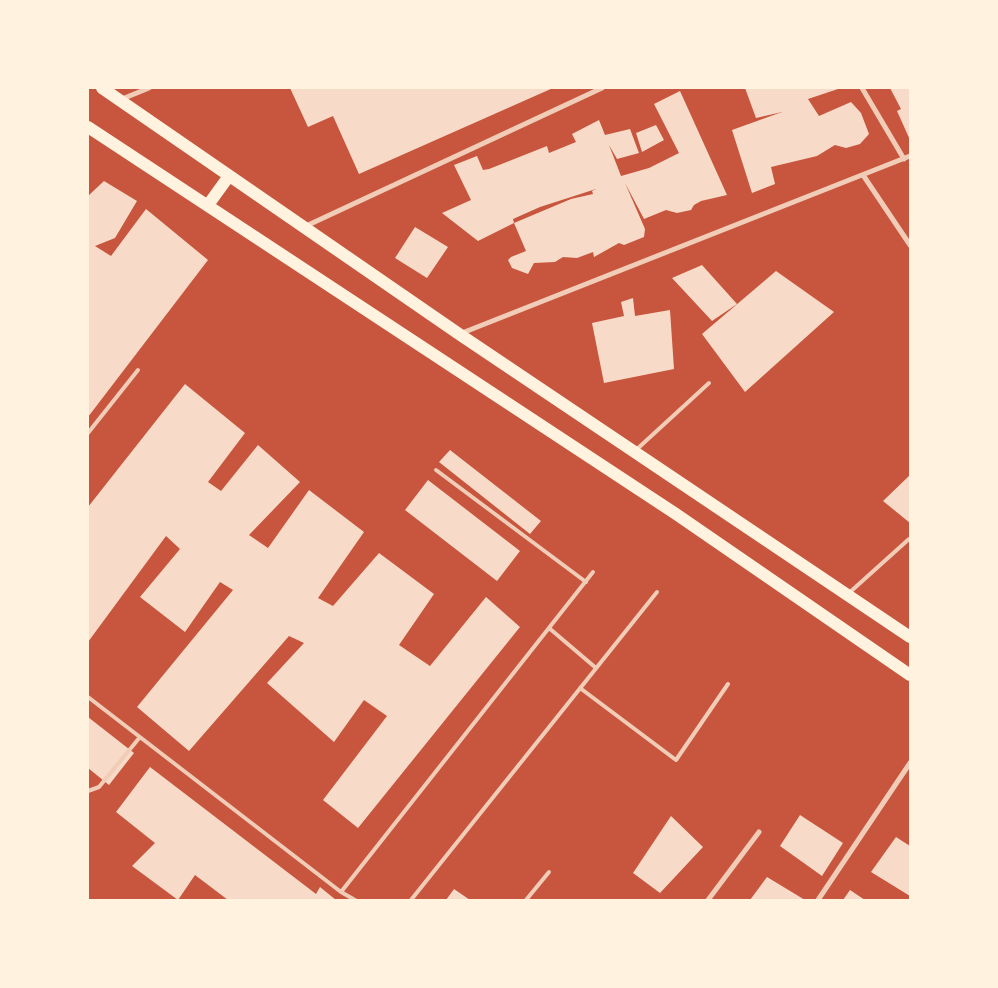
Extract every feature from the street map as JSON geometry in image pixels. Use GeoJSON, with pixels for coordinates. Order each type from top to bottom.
{"type":"FeatureCollection","features":[{"type":"Feature","properties":{"kind":"main road"},"geometry":{"type":"LineString","coordinates":[[102,88],[459,334],[910,637]]}},
{"type":"Feature","properties":{"kind":"main road"},"geometry":{"type":"LineString","coordinates":[[88,127],[676,514],[910,675]]}},
{"type":"Feature","properties":{"kind":"main road"},"geometry":{"type":"LineString","coordinates":[[208,205],[229,176]]}},
{"type":"Feature","properties":{"kind":"street"},"geometry":{"type":"LineString","coordinates":[[119,101],[149,88]]}},
{"type":"Feature","properties":{"kind":"street"},"geometry":{"type":"LineString","coordinates":[[303,227],[602,88]]}},
{"type":"Feature","properties":{"kind":"street"},"geometry":{"type":"LineString","coordinates":[[862,88],[904,159]]}},
{"type":"Feature","properties":{"kind":"street"},"geometry":{"type":"LineString","coordinates":[[459,334],[910,156]]}},
{"type":"Feature","properties":{"kind":"street"},"geometry":{"type":"LineString","coordinates":[[864,175],[910,245]]}},
{"type":"Feature","properties":{"kind":"street"},"geometry":{"type":"LineString","coordinates":[[818,900],[910,763]]}},
{"type":"Feature","properties":{"kind":"street"},"geometry":{"type":"LineString","coordinates":[[708,900],[760,832]]}},
{"type":"Feature","properties":{"kind":"lane"},"geometry":{"type":"LineString","coordinates":[[88,433],[138,370]]}},
{"type":"Feature","properties":{"kind":"lane"},"geometry":{"type":"LineString","coordinates":[[634,452],[709,384]]}},
{"type":"Feature","properties":{"kind":"lane"},"geometry":{"type":"LineString","coordinates":[[436,470],[586,582]]}},
{"type":"Feature","properties":{"kind":"lane"},"geometry":{"type":"LineString","coordinates":[[847,594],[910,539]]}},
{"type":"Feature","properties":{"kind":"lane"},"geometry":{"type":"LineString","coordinates":[[341,892],[593,572]]}},
{"type":"Feature","properties":{"kind":"lane"},"geometry":{"type":"LineString","coordinates":[[411,900],[657,592]]}},
{"type":"Feature","properties":{"kind":"lane"},"geometry":{"type":"LineString","coordinates":[[549,628],[596,668]]}},
{"type":"Feature","properties":{"kind":"lane"},"geometry":{"type":"LineString","coordinates":[[580,688],[676,760],[728,684]]}},
{"type":"Feature","properties":{"kind":"lane"},"geometry":{"type":"LineString","coordinates":[[88,697],[341,892],[355,900]]}},
{"type":"Feature","properties":{"kind":"lane"},"geometry":{"type":"LineString","coordinates":[[88,792],[99,787],[140,737]]}},
{"type":"Feature","properties":{"kind":"lane"},"geometry":{"type":"LineString","coordinates":[[526,900],[549,872]]}},
{"type":"Feature","properties":{"kind":"building"},"geometry":{"type":"Polygon","coordinates":[[[290,88],[553,88],[359,174],[333,116],[308,127],[290,88]]]}},
{"type":"Feature","properties":{"kind":"building"},"geometry":{"type":"Polygon","coordinates":[[[745,88],[841,88],[808,99],[819,116],[851,102],[861,113],[869,134],[860,144],[846,148],[835,145],[817,156],[771,167],[775,184],[752,193],[732,130],[782,112],[756,118],[745,88]]]}},
{"type":"Feature","properties":{"kind":"building"},"geometry":{"type":"Polygon","coordinates":[[[890,88],[910,88],[910,140],[897,111],[901,109],[890,88]]]}},
{"type":"Feature","properties":{"kind":"building"},"geometry":{"type":"Polygon","coordinates":[[[680,91],[727,195],[701,201],[694,205],[691,210],[677,213],[666,210],[644,219],[625,183],[645,229],[644,237],[624,245],[619,243],[594,257],[593,252],[577,258],[563,257],[555,262],[534,263],[528,274],[512,268],[508,260],[526,251],[514,223],[478,241],[442,213],[471,200],[454,165],[477,156],[483,170],[547,146],[549,153],[576,142],[572,134],[599,120],[605,135],[630,129],[639,153],[617,159],[609,145],[621,176],[649,168],[679,153],[654,104],[680,91]],[[596,189],[540,207],[513,219],[514,223],[571,199],[593,194],[592,191],[596,189]]]}},
{"type":"Feature","properties":{"kind":"building"},"geometry":{"type":"Polygon","coordinates":[[[656,125],[664,140],[642,152],[636,133],[656,125]]]}},
{"type":"Feature","properties":{"kind":"building"},"geometry":{"type":"Polygon","coordinates":[[[104,181],[137,201],[115,238],[95,246],[111,256],[146,209],[208,260],[88,417],[88,196],[104,181]]]}},
{"type":"Feature","properties":{"kind":"building"},"geometry":{"type":"Polygon","coordinates":[[[415,227],[448,247],[427,278],[395,258],[415,227]]]}},
{"type":"Feature","properties":{"kind":"building"},"geometry":{"type":"Polygon","coordinates":[[[702,265],[737,304],[712,321],[672,278],[702,265]]]}},
{"type":"Feature","properties":{"kind":"building"},"geometry":{"type":"Polygon","coordinates":[[[776,271],[834,312],[745,392],[702,334],[776,271]]]}},
{"type":"Feature","properties":{"kind":"building"},"geometry":{"type":"Polygon","coordinates":[[[633,298],[635,316],[670,310],[674,369],[604,383],[592,323],[624,316],[621,302],[633,298]]]}},
{"type":"Feature","properties":{"kind":"building"},"geometry":{"type":"Polygon","coordinates":[[[185,384],[245,433],[208,482],[221,491],[258,445],[300,482],[249,535],[268,548],[309,490],[364,532],[318,598],[333,606],[379,553],[434,594],[399,645],[430,666],[486,597],[520,627],[358,828],[323,800],[387,716],[364,700],[334,742],[267,683],[304,643],[289,636],[189,751],[137,707],[233,590],[220,582],[185,632],[140,597],[180,549],[166,536],[88,642],[88,507],[185,384]]]}},
{"type":"Feature","properties":{"kind":"building"},"geometry":{"type":"Polygon","coordinates":[[[450,450],[541,521],[530,534],[439,462],[450,450]]]}},
{"type":"Feature","properties":{"kind":"building"},"geometry":{"type":"Polygon","coordinates":[[[910,475],[910,523],[883,501],[910,475]]]}},
{"type":"Feature","properties":{"kind":"building"},"geometry":{"type":"Polygon","coordinates":[[[428,480],[520,551],[497,581],[405,510],[428,480]]]}},
{"type":"Feature","properties":{"kind":"building"},"geometry":{"type":"Polygon","coordinates":[[[88,717],[134,753],[109,785],[88,768],[88,717]]]}},
{"type":"Feature","properties":{"kind":"building"},"geometry":{"type":"Polygon","coordinates":[[[150,767],[316,894],[320,887],[336,900],[228,900],[195,875],[178,900],[132,866],[155,843],[116,812],[150,767]]]}},
{"type":"Feature","properties":{"kind":"building"},"geometry":{"type":"Polygon","coordinates":[[[800,815],[843,843],[822,876],[780,846],[800,815]]]}},
{"type":"Feature","properties":{"kind":"building"},"geometry":{"type":"Polygon","coordinates":[[[671,816],[703,847],[660,893],[633,873],[671,816]]]}},
{"type":"Feature","properties":{"kind":"building"},"geometry":{"type":"Polygon","coordinates":[[[896,837],[910,846],[910,896],[871,872],[896,837]]]}},
{"type":"Feature","properties":{"kind":"building"},"geometry":{"type":"Polygon","coordinates":[[[767,877],[805,900],[750,900],[767,877]]]}},
{"type":"Feature","properties":{"kind":"building"},"geometry":{"type":"Polygon","coordinates":[[[454,889],[470,900],[446,900],[454,889]]]}},
{"type":"Feature","properties":{"kind":"building"},"geometry":{"type":"Polygon","coordinates":[[[850,890],[865,900],[843,900],[850,890]]]}}]}
